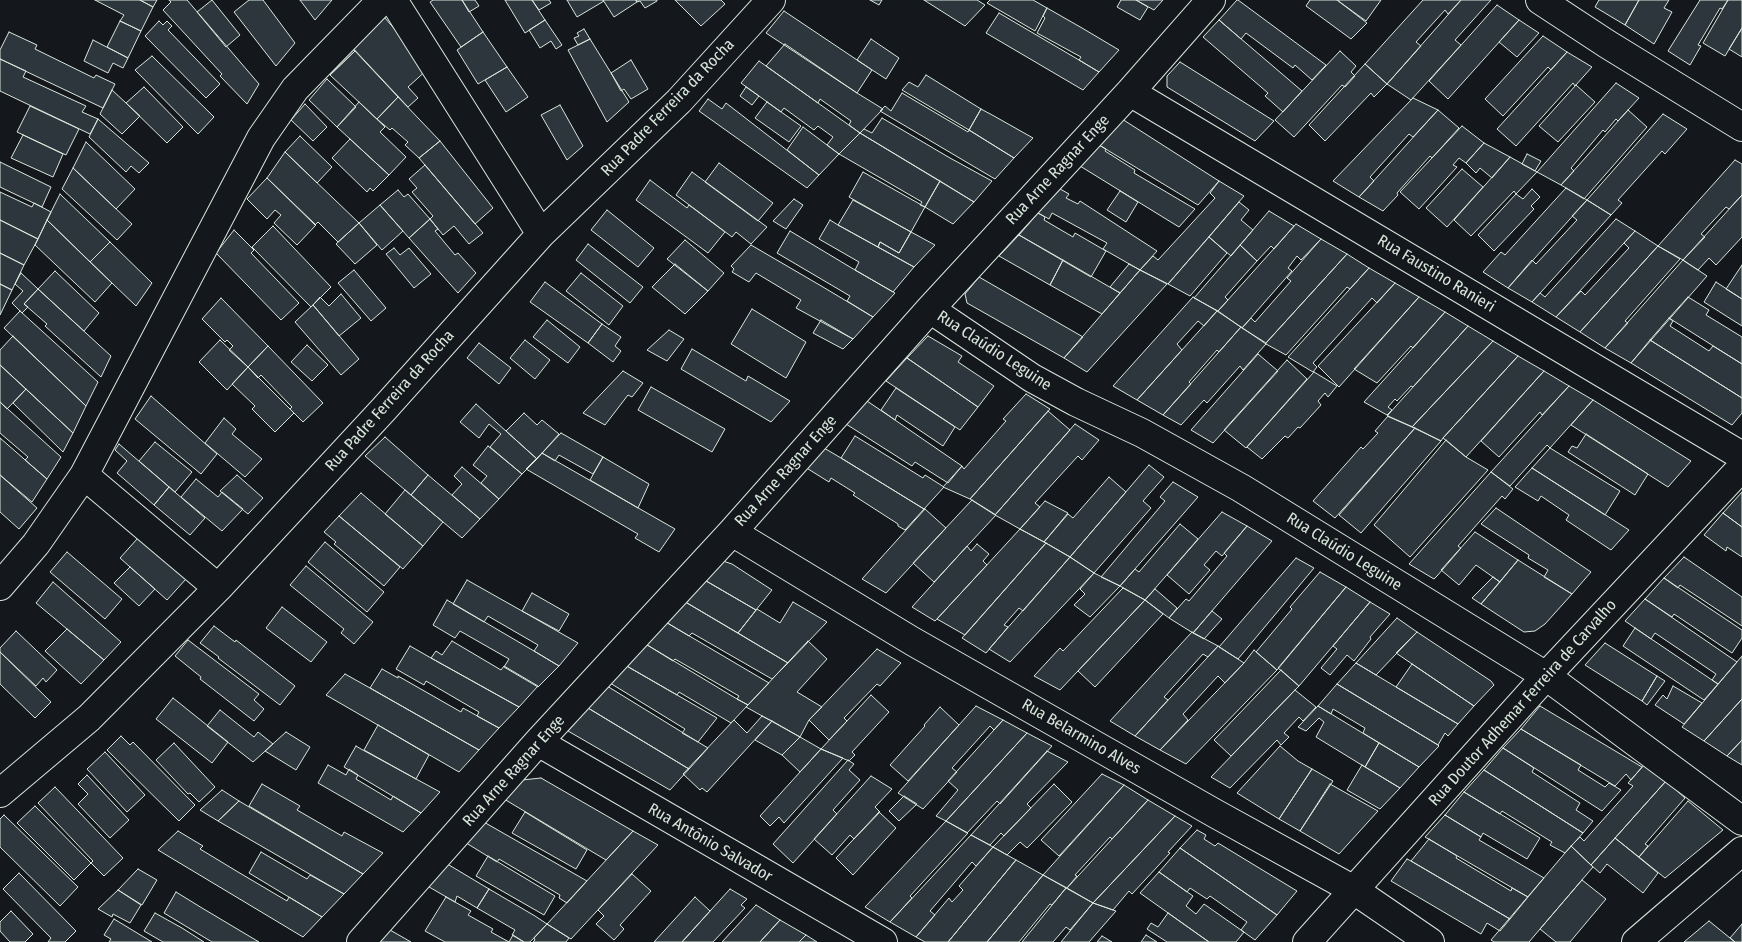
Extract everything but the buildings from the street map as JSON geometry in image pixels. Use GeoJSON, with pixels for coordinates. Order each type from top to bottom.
{"type":"FeatureCollection","features":[{"type":"Feature","properties":{"kind":"street"},"geometry":{"type":"LineString","coordinates":[[0,586],[36,544],[84,475],[261,138],[296,89],[382,0]]}},
{"type":"Feature","properties":{"kind":"street"},"geometry":{"type":"LineString","coordinates":[[393,0],[541,234]]}},
{"type":"Feature","properties":{"kind":"street","name":"Rua Padre Ferreira da Rocha"},"geometry":{"type":"LineString","coordinates":[[0,793],[89,718],[218,588],[384,409],[541,234],[679,102],[771,0]]}},
{"type":"Feature","properties":{"kind":"street","name":"Rua Arne Ragnar Enge"},"geometry":{"type":"LineString","coordinates":[[361,942],[538,742],[732,532],[930,309],[1130,92],[1211,0]]}},
{"type":"Feature","properties":{"kind":"street"},"geometry":{"type":"LineString","coordinates":[[1540,0],[1742,128]]}},
{"type":"Feature","properties":{"kind":"street","name":"Rua Faustino Ranieri"},"geometry":{"type":"LineString","coordinates":[[1130,92],[1742,456]]}},
{"type":"Feature","properties":{"kind":"street","name":"Rua Claúdio Leguine"},"geometry":{"type":"LineString","coordinates":[[930,309],[1032,378],[1076,402],[1142,433],[1241,488],[1546,676],[1742,821]]}},
{"type":"Feature","properties":{"kind":"street","name":"Rua Doutor Adhemar Ferreira de Carvalho"},"geometry":{"type":"LineString","coordinates":[[1307,942],[1546,676],[1742,467]]}},
{"type":"Feature","properties":{"kind":"street"},"geometry":{"type":"LineString","coordinates":[[84,475],[218,588]]}},
{"type":"Feature","properties":{"kind":"street","name":"Rua Belarmino Alves"},"geometry":{"type":"LineString","coordinates":[[732,532],[912,641],[1216,814],[1354,890],[1430,942]]}},
{"type":"Feature","properties":{"kind":"street","name":"Rua Antônio Salvador"},"geometry":{"type":"LineString","coordinates":[[538,742],[883,942]]}},
{"type":"Feature","properties":{"kind":"street"},"geometry":{"type":"LineString","coordinates":[[1636,942],[1742,851]]}}]}
